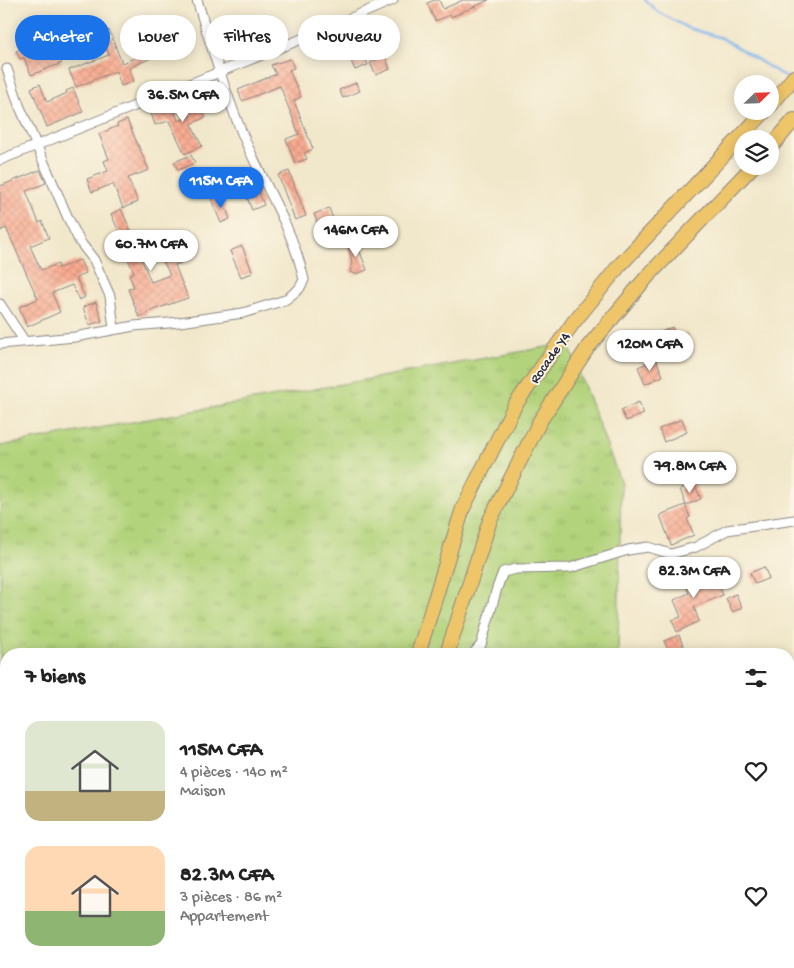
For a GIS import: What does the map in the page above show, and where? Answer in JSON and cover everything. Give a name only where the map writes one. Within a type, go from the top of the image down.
[{"type":"highway","points":[[779,95],[794,77]]},
{"type":"highway","name":"Rocade Y4","points":[[420,648],[463,508],[515,405],[573,323],[619,266],[758,120]]},
{"type":"highway","points":[[779,138],[794,120]]},
{"type":"highway","name":"Rocade Y4","points":[[449,648],[490,520],[540,421],[588,348],[647,277],[744,175]]},
{"type":"street","points":[[0,344],[74,337],[114,329],[243,313],[285,300],[299,289],[304,280],[297,254],[272,194],[242,135],[219,72],[197,0]]},
{"type":"street","points":[[0,160],[394,0]]},
{"type":"street","points":[[7,70],[19,105],[38,145],[68,218],[80,242],[94,260],[110,296],[114,329]]},
{"type":"street","points":[[0,304],[25,342]]},
{"type":"street","points":[[478,648],[481,645],[496,588],[503,572],[516,569],[570,568],[628,550],[648,547],[671,554],[696,547],[727,530],[794,520]]},
{"type":"green space","points":[[568,343],[621,483],[618,648],[0,648],[0,446]]},
{"type":"building","points":[[439,0],[443,9],[463,0],[489,0],[451,17],[450,15],[435,21],[427,3]]},
{"type":"building","points":[[110,33],[122,63],[130,60],[146,60],[129,68],[134,81],[121,86],[116,71],[76,87],[69,70],[96,60],[110,60]]},
{"type":"building","points":[[290,59],[294,68],[289,70],[301,97],[294,101],[313,149],[304,153],[307,159],[295,163],[286,139],[299,134],[280,86],[242,101],[238,90],[276,74],[271,65]]},
{"type":"building","points":[[25,60],[61,60],[62,63],[31,75]]},
{"type":"building","points":[[351,60],[366,60],[368,65],[355,70]]},
{"type":"building","points":[[376,60],[387,60],[390,69],[376,75],[370,63]]},
{"type":"building","points":[[356,83],[360,91],[343,98],[339,90]]},
{"type":"building","points":[[40,84],[47,102],[67,93],[66,91],[73,88],[83,112],[47,127],[31,88]]},
{"type":"building","points":[[196,95],[206,117],[191,124],[202,146],[185,154],[169,121],[155,125],[151,113],[173,106],[178,121],[191,116],[184,100]]},
{"type":"building","points":[[127,120],[149,170],[128,178],[138,202],[123,208],[113,184],[92,192],[87,179],[108,171],[104,161],[109,159],[99,134]]},
{"type":"building","points":[[191,155],[195,163],[178,170],[174,162]]},
{"type":"building","points":[[40,170],[46,183],[26,191],[39,223],[42,221],[49,238],[30,246],[41,270],[58,264],[59,268],[80,260],[86,273],[76,278],[85,297],[79,300],[72,285],[52,293],[60,312],[27,327],[19,307],[38,299],[6,228],[0,231],[0,186]]},
{"type":"building","points":[[289,171],[306,216],[295,220],[278,175]]},
{"type":"building","points":[[256,185],[264,205],[252,210],[244,190]]},
{"type":"building","points":[[221,195],[230,219],[221,223],[211,199]]},
{"type":"building","points":[[329,208],[338,233],[323,238],[314,214]]},
{"type":"building","points":[[121,209],[142,255],[140,256],[151,282],[170,275],[159,253],[161,242],[176,236],[180,248],[177,251],[181,263],[175,265],[188,298],[147,312],[147,314],[139,317],[128,289],[134,287],[129,275],[134,272],[118,238],[121,236],[111,214]]},
{"type":"building","points":[[355,239],[367,270],[356,274],[350,272],[352,265],[347,243]]},
{"type":"building","points":[[242,246],[253,273],[241,277],[230,251]]},
{"type":"building","points":[[96,302],[102,321],[89,325],[83,307]]},
{"type":"building","points":[[672,327],[677,337],[686,333],[692,345],[664,357],[656,334]]},
{"type":"building","points":[[656,359],[663,376],[645,384],[638,367]]},
{"type":"building","points":[[639,402],[644,414],[626,421],[621,410]]},
{"type":"building","points":[[682,419],[687,432],[664,442],[659,429]]},
{"type":"building","points":[[694,483],[701,499],[686,505],[680,489]]},
{"type":"building","points":[[685,505],[690,517],[687,519],[694,535],[671,545],[660,515]]},
{"type":"building","points":[[764,567],[769,578],[755,584],[750,573]]},
{"type":"building","points":[[700,568],[709,587],[718,583],[723,595],[694,607],[699,621],[677,632],[672,620],[681,617],[674,600],[689,593],[682,576]]},
{"type":"building","points":[[736,594],[742,608],[732,612],[726,598]]},
{"type":"building","points":[[679,635],[684,648],[667,648],[664,641]]},
{"type":"waterway","points":[[645,0],[658,12],[688,28],[722,38],[787,78]]}]
